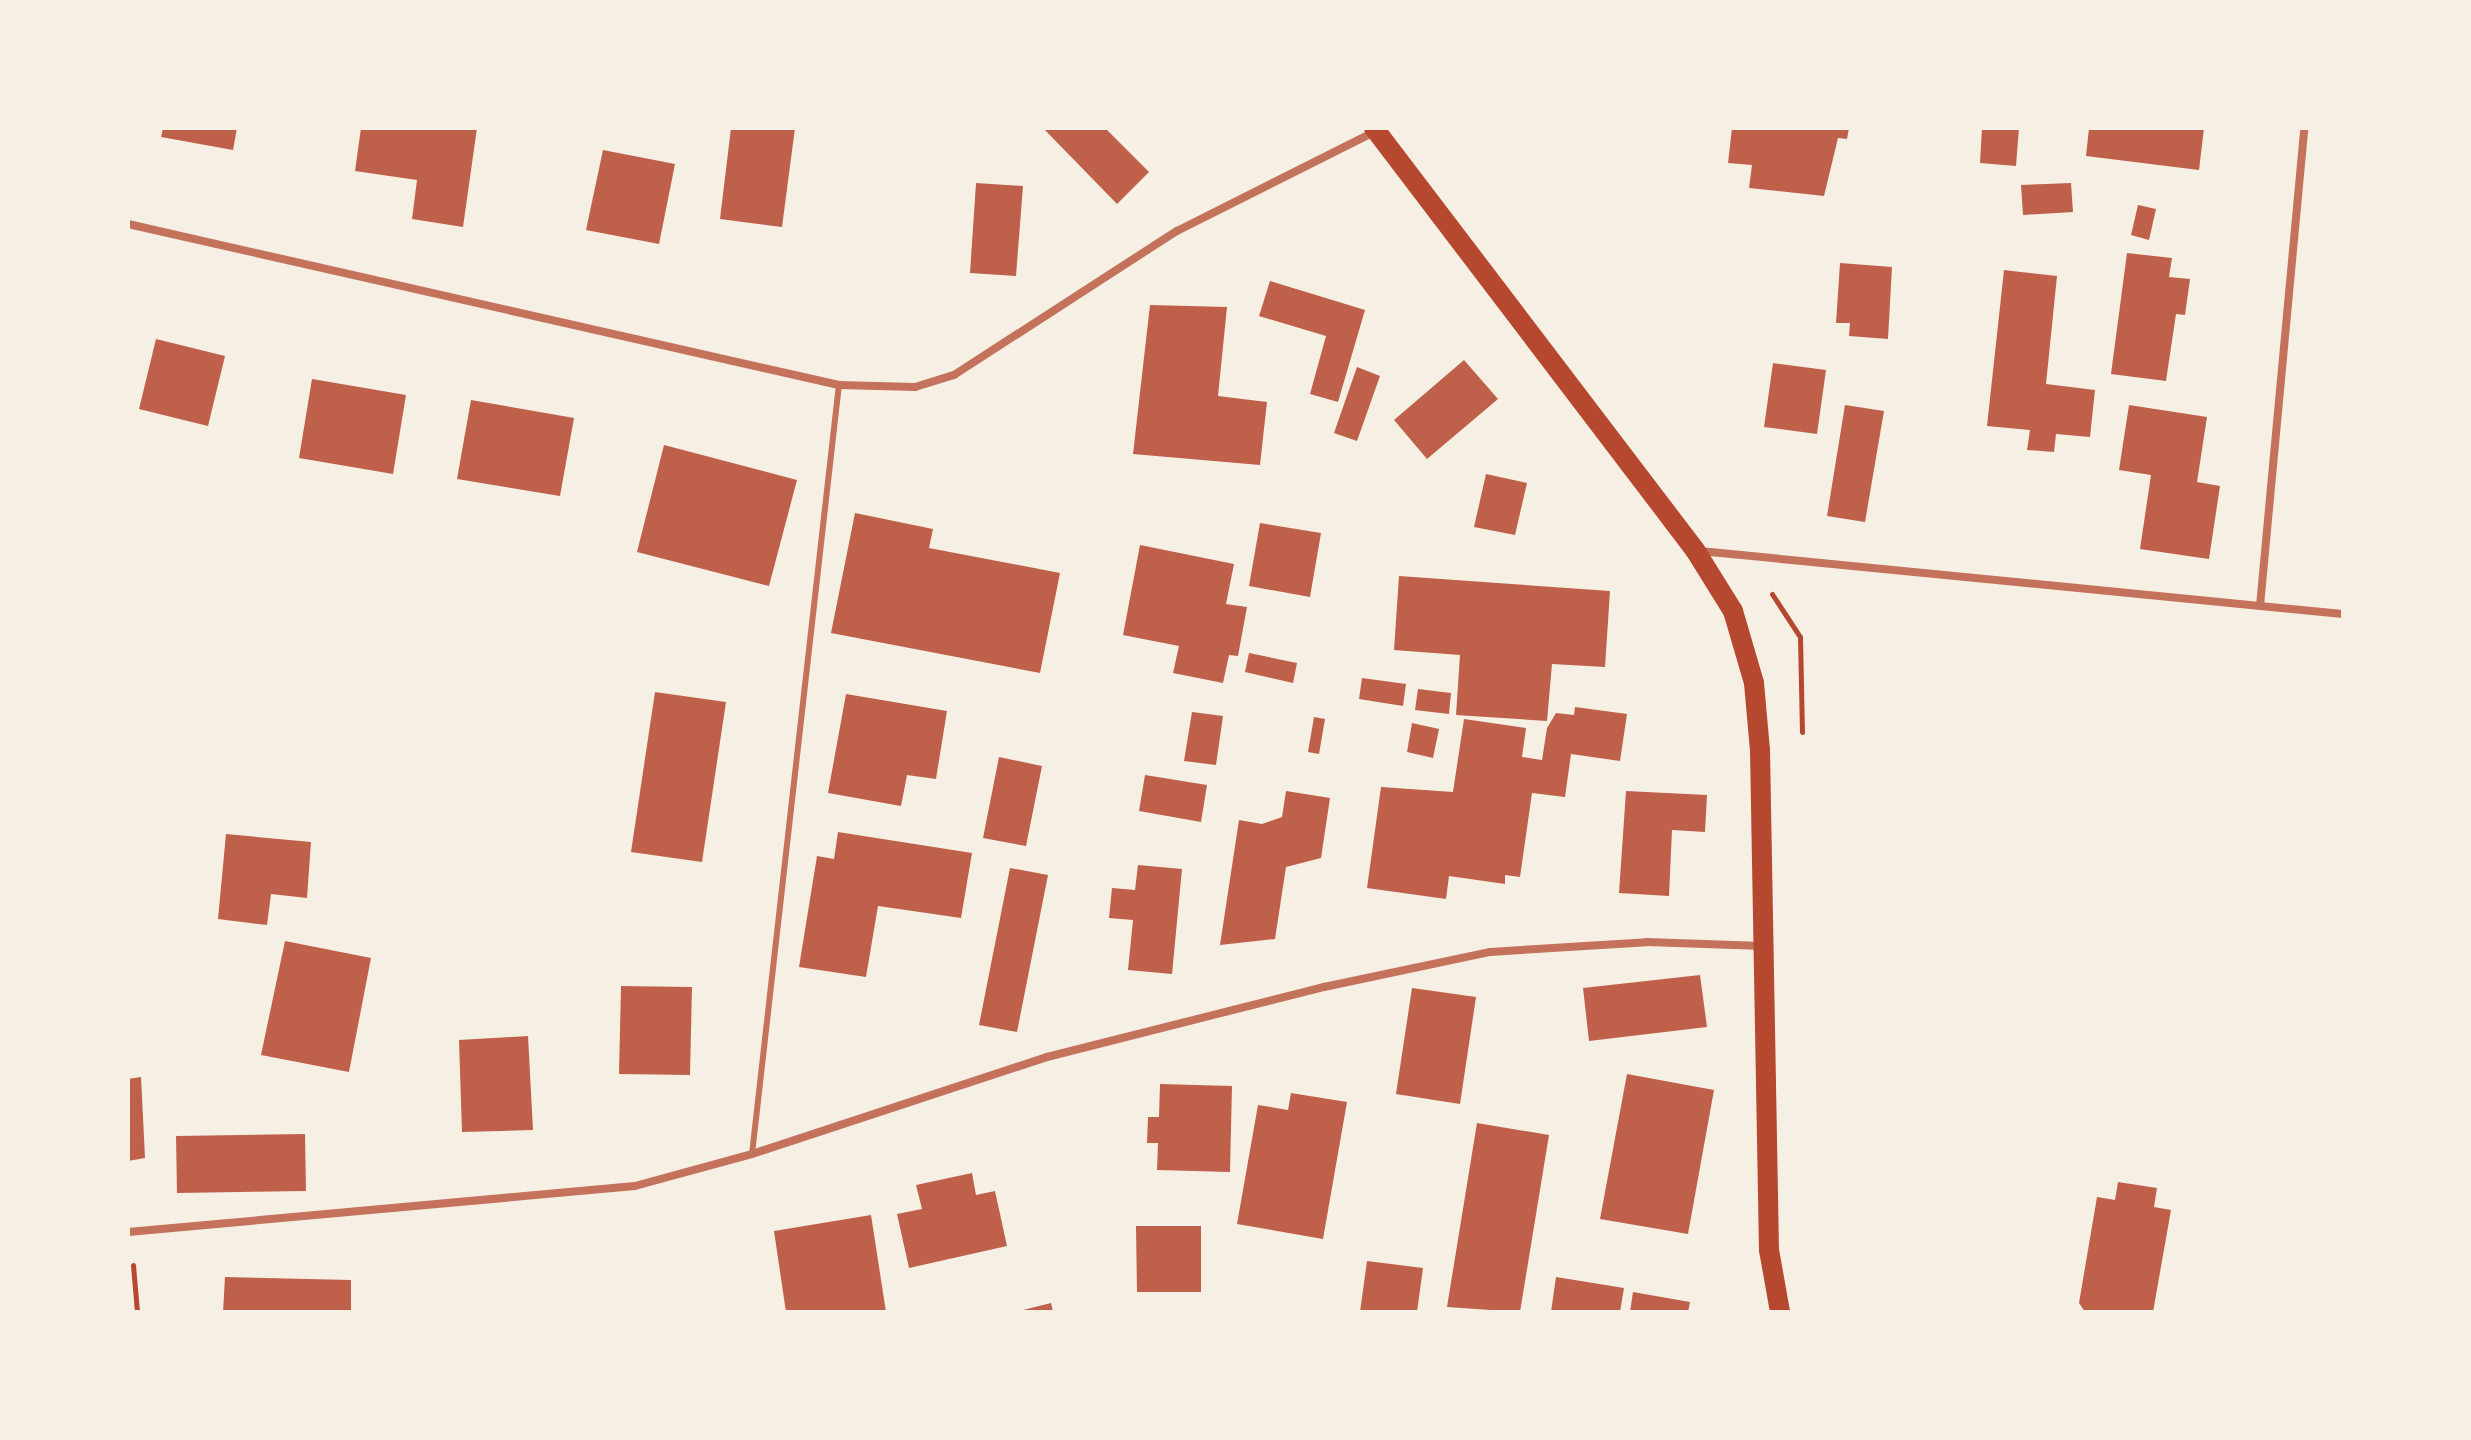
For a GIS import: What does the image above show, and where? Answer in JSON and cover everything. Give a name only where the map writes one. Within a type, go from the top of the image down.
[{"type":"main road","points":[[1375,130],[1695,550],[1733,611],[1754,683],[1764,946],[1769,1250],[1780,1312]]},
{"type":"street","points":[[2260,606],[2304,128]]},
{"type":"street","points":[[128,224],[839,385],[915,387],[954,375],[1177,231],[1375,130]]},
{"type":"street","points":[[1695,550],[2343,614]]},
{"type":"street","points":[[129,1232],[635,1186],[752,1154],[1047,1057],[1490,952],[1647,942],[1764,946]]},
{"type":"lane","points":[[752,1154],[839,385]]},
{"type":"path","points":[[129,1232],[137,1312]]},
{"type":"building","points":[[163,128],[237,128],[233,150],[161,137]]},
{"type":"building","points":[[361,128],[477,128],[463,227],[412,219],[417,180],[355,171]]},
{"type":"building","points":[[731,128],[795,128],[782,227],[720,219]]},
{"type":"building","points":[[1043,128],[1105,128],[1149,172],[1117,204]]},
{"type":"building","points":[[1732,128],[1849,128],[1847,139],[1838,138],[1824,196],[1749,188],[1752,165],[1728,163]]},
{"type":"building","points":[[1982,128],[2019,128],[2016,166],[1980,163]]},
{"type":"building","points":[[2089,128],[2204,128],[2199,170],[2086,156]]},
{"type":"building","points":[[603,150],[675,164],[659,244],[586,230]]},
{"type":"building","points":[[976,183],[1023,186],[1016,276],[970,273]]},
{"type":"building","points":[[2071,183],[2073,212],[2023,215],[2021,185]]},
{"type":"building","points":[[2138,205],[2156,209],[2149,240],[2131,235]]},
{"type":"building","points":[[2127,253],[2172,258],[2169,277],[2190,279],[2185,315],[2176,314],[2166,381],[2111,374]]},
{"type":"building","points":[[1840,263],[1892,267],[1888,339],[1849,336],[1850,323],[1836,323]]},
{"type":"building","points":[[2004,270],[2057,276],[2046,384],[2095,390],[2090,437],[2056,434],[2054,452],[2027,450],[2030,430],[1987,426]]},
{"type":"building","points":[[1270,281],[1365,310],[1338,402],[1310,394],[1326,336],[1259,316]]},
{"type":"building","points":[[1150,305],[1227,307],[1218,396],[1267,402],[1260,465],[1133,454]]},
{"type":"building","points":[[156,339],[225,356],[208,426],[139,409]]},
{"type":"building","points":[[1464,360],[1498,399],[1427,459],[1394,420]]},
{"type":"building","points":[[1773,363],[1826,370],[1817,434],[1764,427]]},
{"type":"building","points":[[1357,367],[1380,376],[1357,441],[1334,433]]},
{"type":"building","points":[[312,379],[406,395],[393,474],[299,458]]},
{"type":"building","points":[[471,400],[574,418],[560,496],[457,479]]},
{"type":"building","points":[[1845,405],[1884,411],[1865,522],[1827,516]]},
{"type":"building","points":[[2129,405],[2207,417],[2197,482],[2220,486],[2209,559],[2140,549],[2151,475],[2119,470]]},
{"type":"building","points":[[664,445],[797,480],[769,586],[637,552]]},
{"type":"building","points":[[1486,474],[1527,483],[1515,535],[1474,527]]},
{"type":"building","points":[[855,513],[933,529],[929,548],[1060,573],[1040,673],[831,633]]},
{"type":"building","points":[[1260,523],[1321,533],[1310,597],[1249,586]]},
{"type":"building","points":[[1140,545],[1234,564],[1226,604],[1247,607],[1238,656],[1229,655],[1223,683],[1173,673],[1179,646],[1123,635]]},
{"type":"building","points":[[1399,576],[1610,591],[1605,667],[1552,664],[1547,721],[1456,715],[1460,655],[1394,650]]},
{"type":"building","points":[[1249,653],[1297,663],[1293,683],[1245,672]]},
{"type":"building","points":[[1362,678],[1406,684],[1403,706],[1359,699]]},
{"type":"building","points":[[1418,689],[1451,693],[1449,714],[1415,710]]},
{"type":"building","points":[[655,692],[726,702],[702,862],[631,852]]},
{"type":"building","points":[[846,694],[947,711],[936,779],[907,775],[901,806],[828,793]]},
{"type":"building","points":[[1575,707],[1627,714],[1620,761],[1571,754],[1565,797],[1532,793],[1520,877],[1505,875],[1505,884],[1449,876],[1446,899],[1367,888],[1381,787],[1453,792],[1464,719],[1526,728],[1522,757],[1542,760],[1547,728],[1556,713],[1574,715]]},
{"type":"building","points":[[1192,712],[1223,716],[1216,765],[1184,761]]},
{"type":"building","points":[[1314,717],[1325,719],[1319,754],[1308,752]]},
{"type":"building","points":[[1412,723],[1439,729],[1433,758],[1407,752]]},
{"type":"building","points":[[999,757],[1042,766],[1026,846],[983,838]]},
{"type":"building","points":[[1145,775],[1207,785],[1201,822],[1139,811]]},
{"type":"building","points":[[1286,791],[1330,798],[1321,858],[1286,867],[1275,939],[1220,945],[1239,820],[1262,824],[1282,817]]},
{"type":"building","points":[[1626,791],[1707,795],[1705,832],[1672,830],[1669,896],[1619,893]]},
{"type":"building","points":[[838,832],[972,853],[961,918],[878,906],[866,977],[799,967],[817,856],[834,859]]},
{"type":"building","points":[[226,834],[311,842],[307,898],[271,894],[267,925],[218,919]]},
{"type":"building","points":[[1138,865],[1182,869],[1172,974],[1128,970],[1133,920],[1109,918],[1112,888],[1135,890]]},
{"type":"building","points":[[1010,868],[1048,875],[1017,1032],[979,1025]]},
{"type":"building","points":[[285,941],[371,958],[349,1072],[261,1055]]},
{"type":"building","points":[[1700,975],[1707,1027],[1589,1041],[1583,988]]},
{"type":"building","points":[[621,986],[692,987],[690,1075],[619,1074]]},
{"type":"building","points":[[1412,988],[1476,997],[1460,1104],[1396,1094]]},
{"type":"building","points":[[528,1036],[533,1130],[462,1132],[459,1040]]},
{"type":"building","points":[[1627,1074],[1714,1090],[1688,1234],[1600,1219]]},
{"type":"building","points":[[141,1077],[145,1158],[128,1161],[128,1079]]},
{"type":"building","points":[[1160,1084],[1232,1086],[1230,1172],[1157,1170],[1158,1143],[1147,1143],[1148,1117],[1159,1117]]},
{"type":"building","points":[[1291,1093],[1347,1102],[1323,1239],[1237,1224],[1258,1105],[1288,1110]]},
{"type":"building","points":[[1477,1123],[1549,1135],[1520,1312],[1447,1307]]},
{"type":"building","points":[[305,1134],[306,1191],[177,1193],[176,1136]]},
{"type":"building","points":[[972,1173],[976,1195],[995,1191],[1007,1246],[909,1268],[897,1214],[922,1209],[916,1185]]},
{"type":"building","points":[[2118,1182],[2157,1188],[2154,1207],[2171,1210],[2153,1312],[2085,1312],[2079,1303],[2097,1197],[2115,1200]]},
{"type":"building","points":[[871,1215],[886,1312],[786,1312],[774,1231]]},
{"type":"building","points":[[1136,1226],[1201,1226],[1201,1292],[1137,1292]]},
{"type":"building","points":[[1367,1261],[1423,1268],[1417,1312],[1360,1312]]},
{"type":"building","points":[[225,1277],[351,1280],[351,1312],[223,1312]]},
{"type":"building","points":[[1556,1277],[1624,1288],[1620,1312],[1551,1312]]},
{"type":"building","points":[[1633,1292],[1690,1302],[1688,1312],[1630,1312]]},
{"type":"building","points":[[1051,1303],[1053,1312],[1019,1312],[1019,1311]]}]
